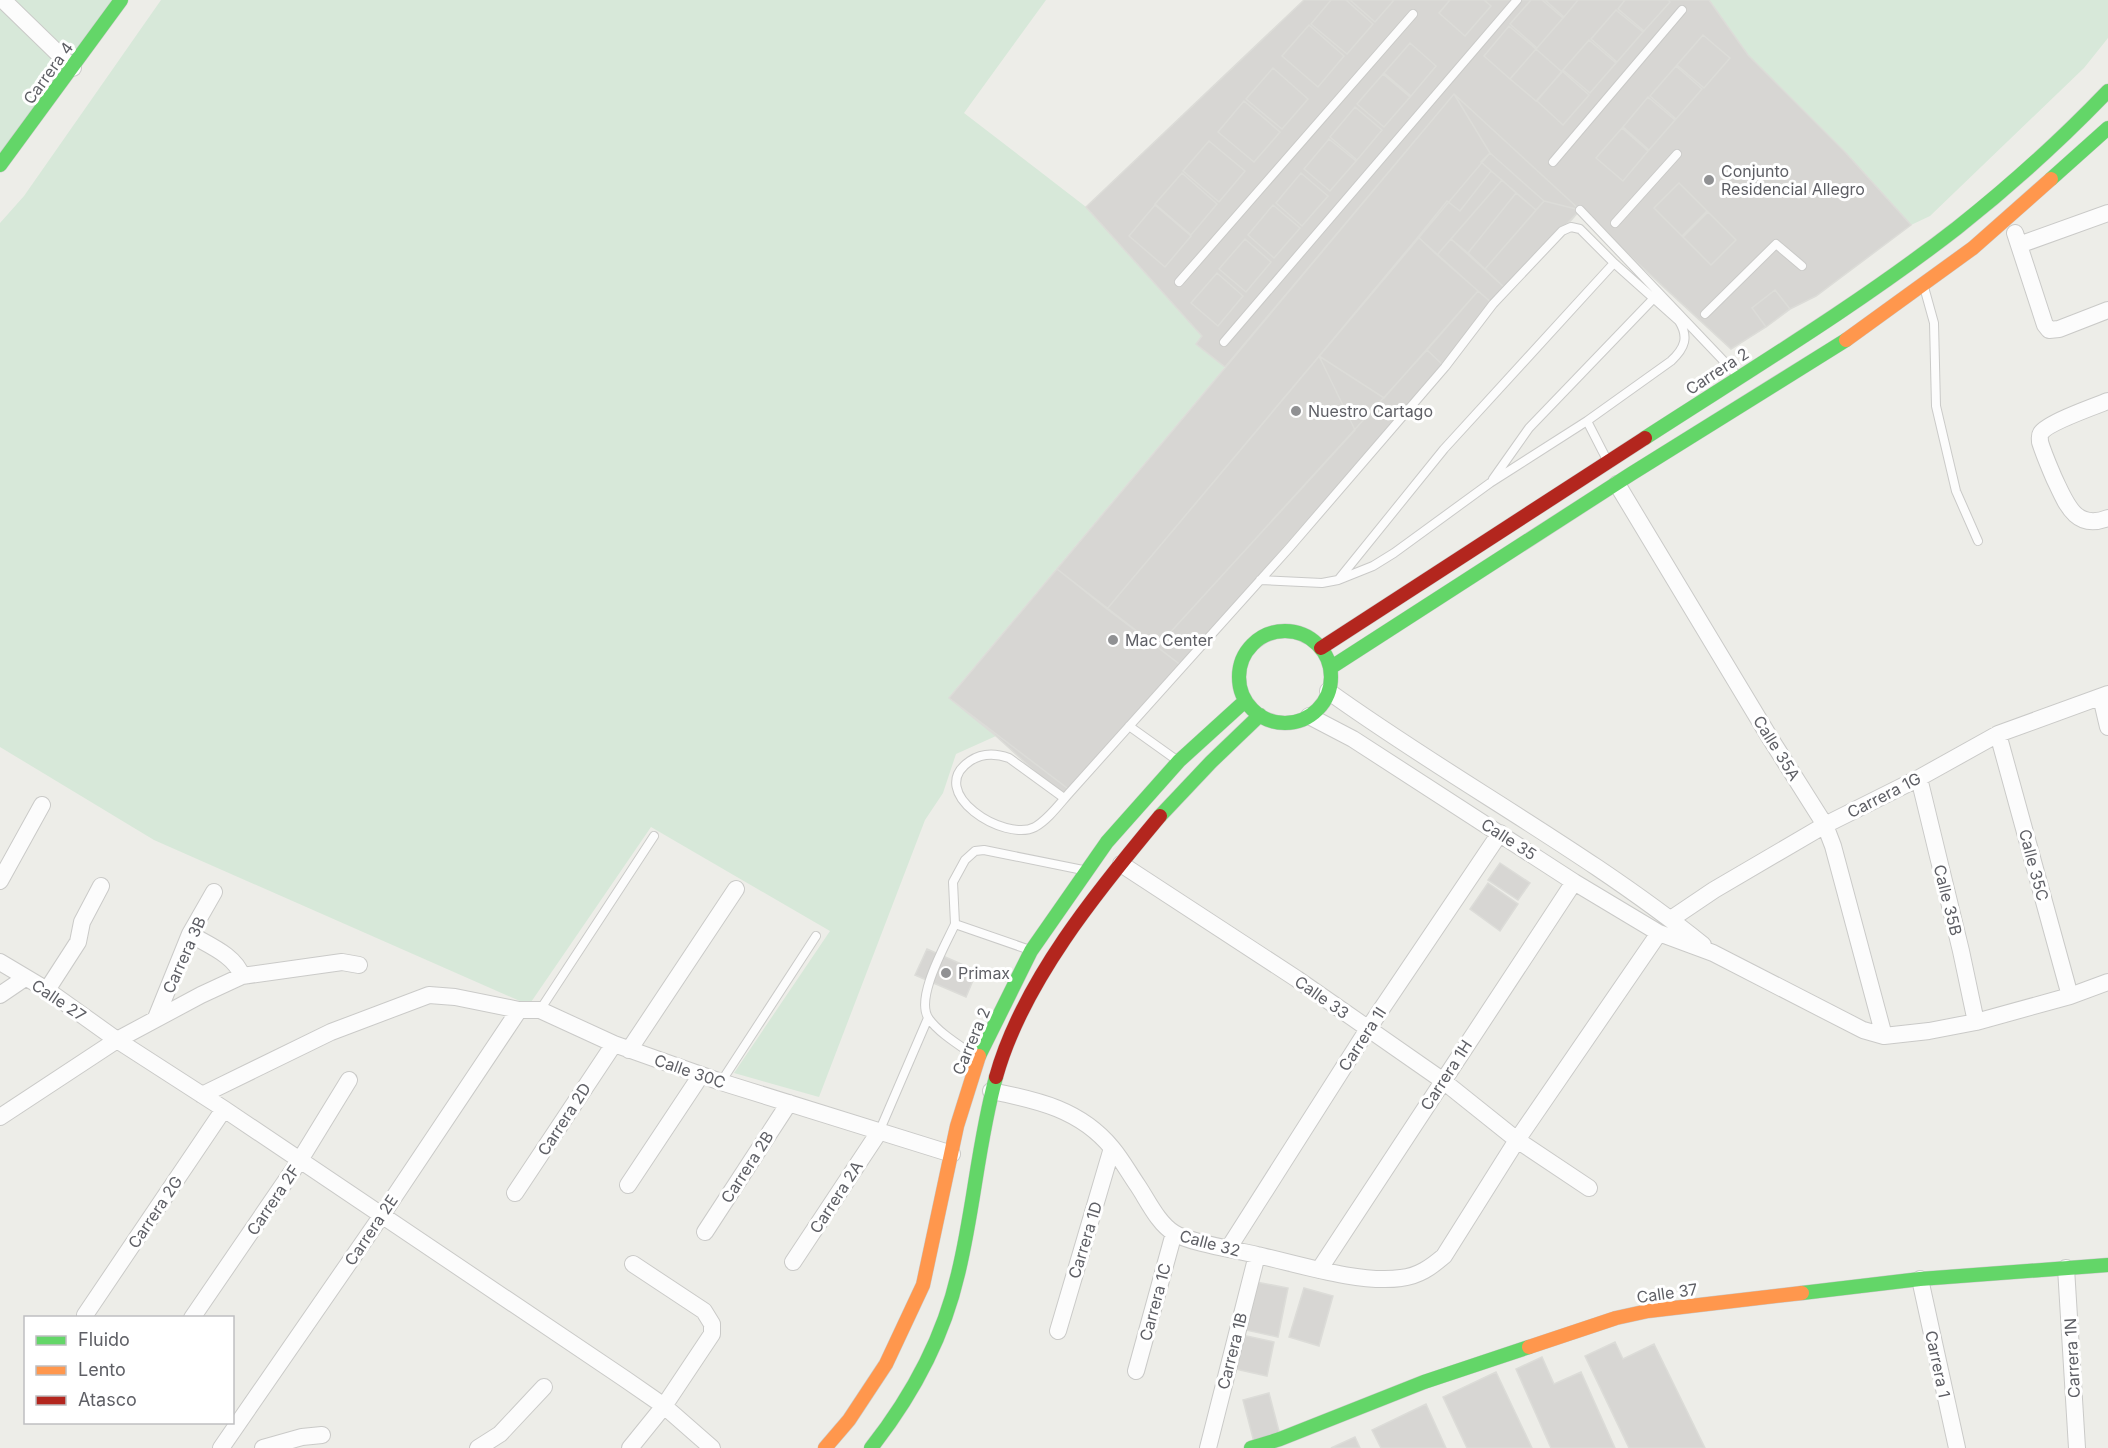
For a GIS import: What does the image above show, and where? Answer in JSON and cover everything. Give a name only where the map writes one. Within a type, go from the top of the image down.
[{"type":"main road","name":"Carrera 4","points":[[0,165],[121,0]]},
{"type":"main road","name":"Carrera 2","points":[[1321,648],[1845,309],[1957,228],[2067,134],[2108,91]]},
{"type":"main road","points":[[1330,668],[1854,335],[1973,248],[2108,128]]},
{"type":"main road","points":[[1289,630],[1303,634],[1316,642],[1325,653],[1330,668],[1330,684],[1321,705],[1310,716],[1285,723],[1272,722],[1255,713],[1245,701],[1239,687],[1240,665],[1250,646],[1261,637],[1275,631],[1289,630]]},
{"type":"main road","name":"Carrera 2","points":[[825,1448],[849,1420],[886,1364],[923,1285],[957,1126],[978,1059],[1031,951],[1107,842],[1179,761],[1245,701]]},
{"type":"main road","points":[[872,1448],[912,1392],[945,1322],[964,1248],[991,1091],[1012,1032],[1033,992],[1059,949],[1121,864],[1169,805],[1260,716]]},
{"type":"main road","name":"Calle 37","points":[[1251,1448],[1280,1439],[1425,1382],[1616,1318],[1648,1311],[1920,1279],[2108,1265]]},
{"type":"street","points":[[3,0],[73,68]]},
{"type":"street","points":[[2108,213],[2017,239],[2045,325],[2051,331],[2108,310]]},
{"type":"street","points":[[2108,401],[2052,424],[2043,430],[2040,442],[2065,502],[2074,514],[2083,520],[2092,522],[2108,518]]},
{"type":"street","name":"Calle 35A","points":[[1617,484],[1824,825],[1833,846],[1884,1036]]},
{"type":"street","name":"Calle 35","points":[[1328,690],[1434,763],[1578,854],[1671,919],[1713,953]]},
{"type":"street","points":[[2104,696],[2108,727]]},
{"type":"street","name":"Carrera 1G","points":[[1671,919],[1714,890],[1824,825],[1919,778],[1998,734],[2104,696]]},
{"type":"street","name":"Calle 35","points":[[1310,716],[1353,740],[1574,882],[1659,933],[1713,953],[1840,1020],[1884,1036]]},
{"type":"street","name":"Calle 35C","points":[[1998,734],[2070,996]]},
{"type":"street","name":"Calle 35B","points":[[1919,778],[1976,1022]]},
{"type":"street","points":[[0,881],[42,805]]},
{"type":"street","name":"Carrera 1I","points":[[1228,1249],[1368,1029],[1500,833]]},
{"type":"street","name":"Calle 33","points":[[1121,864],[1297,979],[1442,1080],[1517,1140],[1588,1188]]},
{"type":"street","name":"Carrera 1H","points":[[1318,1270],[1574,882]]},
{"type":"street","points":[[47,990],[78,942],[82,921],[101,886]]},
{"type":"street","name":"Carrera 2D","points":[[515,1193],[736,889]]},
{"type":"street","name":"Carrera 3B","points":[[156,1018],[190,934],[214,892]]},
{"type":"street","points":[[1517,1140],[1659,933]]},
{"type":"street","points":[[190,934],[231,960],[239,967],[242,976]]},
{"type":"street","name":"Calle 27","points":[[0,962],[47,990],[117,1040],[224,1109],[664,1406],[712,1448]]},
{"type":"street","points":[[0,1117],[117,1040],[156,1018],[242,976],[342,962],[359,965]]},
{"type":"street","points":[[0,995],[25,978]]},
{"type":"street","points":[[1884,1036],[1929,1031],[1976,1022],[2070,996],[2108,982]]},
{"type":"street","name":"Calle 30C","points":[[202,1095],[331,1032],[429,995],[455,997],[519,1010],[540,1010],[621,1047],[721,1082],[952,1154]]},
{"type":"street","name":"Carrera 2E","points":[[221,1448],[382,1215],[519,1010]]},
{"type":"street","points":[[628,1185],[701,1075]]},
{"type":"street","name":"Carrera 2F","points":[[193,1316],[300,1160],[349,1080]]},
{"type":"street","name":"Calle 32","points":[[991,1091],[1038,1100],[1069,1113],[1093,1128],[1112,1148],[1162,1221],[1174,1233],[1228,1249],[1318,1270],[1377,1279],[1414,1276],[1429,1269],[1444,1256],[1517,1140]]},
{"type":"street","name":"Carrera 2B","points":[[705,1232],[789,1103]]},
{"type":"street","name":"Carrera 2G","points":[[85,1316],[224,1109]]},
{"type":"street","name":"Carrera 2A","points":[[793,1262],[879,1132]]},
{"type":"street","name":"Carrera 1D","points":[[1058,1331],[1112,1148]]},
{"type":"street","name":"Carrera 1C","points":[[1136,1371],[1174,1233]]},
{"type":"street","name":"Carrera 1B","points":[[1208,1448],[1257,1255]]},
{"type":"street","points":[[630,1448],[664,1406],[712,1334],[712,1324],[704,1311],[633,1264]]},
{"type":"street","name":"Carrera 1N","points":[[2066,1268],[2077,1448]]},
{"type":"street","name":"Carrera 1","points":[[1920,1279],[1957,1448]]},
{"type":"street","points":[[478,1448],[500,1434],[544,1387]]},
{"type":"street","points":[[264,1448],[302,1437],[322,1435]]},
{"type":"lane","points":[[1224,342],[1517,0]]},
{"type":"lane","points":[[1553,162],[1682,10]]},
{"type":"lane","points":[[1179,282],[1413,14]]},
{"type":"lane","points":[[1615,223],[1677,154]]},
{"type":"lane","points":[[1581,210],[1739,376]]},
{"type":"lane","points":[[1064,798],[1009,758],[1001,755],[990,754],[976,758],[959,771],[955,781],[961,799],[967,807],[987,819],[1015,831],[1034,827],[1043,821],[1064,798],[1129,726],[1260,580],[1445,367],[1492,304],[1562,231],[1571,227],[1580,229],[1679,321],[1685,331],[1686,340],[1671,361],[1587,421],[1490,483],[1373,566],[1338,580],[1322,583],[1260,580]]},
{"type":"lane","points":[[1705,314],[1776,244],[1802,266]]},
{"type":"lane","points":[[1338,580],[1444,449],[1614,263]]},
{"type":"lane","points":[[1923,284],[1934,323],[1936,406],[1956,491],[1977,541]]},
{"type":"lane","points":[[1490,483],[1529,428],[1654,298]]},
{"type":"lane","points":[[1587,421],[1608,461]]},
{"type":"lane","points":[[1129,726],[1179,761]]},
{"type":"lane","points":[[540,1010],[654,836]]},
{"type":"lane","points":[[978,1059],[928,1018],[924,1005],[926,990],[955,924],[953,882],[965,860],[975,851],[984,850],[1086,871]]},
{"type":"lane","points":[[955,924],[1031,951]]},
{"type":"lane","points":[[721,1082],[816,936]]},
{"type":"lane","points":[[879,1132],[928,1018]]},
{"type":"green space","points":[[0,0],[121,0],[0,165]]},
{"type":"green space","points":[[161,0],[1046,0],[964,113],[1086,207],[1202,336],[1196,344],[1225,367],[949,697],[996,736],[956,754],[943,793],[925,820],[819,1097],[734,1073],[830,931],[651,827],[529,1005],[154,840],[0,747],[0,223],[24,196]]},
{"type":"green space","points":[[1709,0],[2108,0],[2108,38],[2084,68],[1930,216],[1911,225],[1845,152],[1748,55]]},
{"type":"building","name":"Conjunto Residencial Allegro","points":[[1304,0],[1709,0],[1748,55],[1845,152],[1911,225],[1816,296],[1790,309],[1731,349],[1454,94],[1225,367],[1196,344],[1202,336],[1086,207]]},
{"type":"building","points":[[1331,0],[1346,0],[1373,24],[1347,54],[1311,24]]},
{"type":"building","points":[[1350,0],[1394,0],[1375,22]]},
{"type":"building","points":[[1450,0],[1484,0],[1491,6],[1465,36],[1439,13]]},
{"type":"building","points":[[1531,0],[1542,0],[1563,18],[1537,48],[1510,24]]},
{"type":"building","points":[[1545,0],[1578,0],[1564,17]]},
{"type":"building","points":[[1625,0],[1668,0],[1670,2],[1644,31],[1618,9]]},
{"type":"building","points":[[1616,10],[1643,32],[1617,62],[1591,39]]},
{"type":"building","points":[[1309,25],[1344,56],[1318,87],[1282,56]]},
{"type":"building","points":[[1509,26],[1536,49],[1510,79],[1484,56]]},
{"type":"building","points":[[1703,35],[1730,58],[1704,88],[1677,65]]},
{"type":"building","points":[[1589,40],[1616,63],[1590,93],[1563,70]]},
{"type":"building","points":[[1410,43],[1436,66],[1411,96],[1384,73]]},
{"type":"building","points":[[1536,49],[1562,72],[1536,101],[1510,79]]},
{"type":"building","points":[[1676,66],[1702,89],[1676,119],[1650,96]]},
{"type":"building","points":[[1273,68],[1308,99],[1282,129],[1246,99]]},
{"type":"building","points":[[1562,71],[1589,95],[1563,125],[1537,101]]},
{"type":"building","points":[[1383,74],[1410,97],[1384,127],[1357,104]]},
{"type":"building","name":"Nuestro Cartago","points":[[1454,94],[1580,210],[1064,798],[996,736],[949,698]]},
{"type":"building","points":[[1454,94],[1490,153],[1107,609],[1057,569]]},
{"type":"building","points":[[1648,97],[1675,120],[1649,150],[1623,127]]},
{"type":"building","points":[[1244,101],[1280,132],[1254,162],[1218,132]]},
{"type":"building","points":[[1355,107],[1382,130],[1357,160],[1330,137]]},
{"type":"building","points":[[1622,128],[1648,151],[1623,181],[1596,158]]},
{"type":"building","points":[[1329,139],[1356,161],[1330,191],[1304,169]]},
{"type":"building","points":[[1209,141],[1245,171],[1219,202],[1183,171]]},
{"type":"building","points":[[1490,153],[1544,201],[1536,210],[1481,162]]},
{"type":"building","points":[[1491,171],[1502,180],[1437,255],[1418,237],[1447,201],[1460,211]]},
{"type":"building","points":[[1182,173],[1217,204],[1191,235],[1155,204]]},
{"type":"building","points":[[1301,173],[1328,196],[1302,226],[1276,203]]},
{"type":"building","points":[[1502,180],[1516,193],[1468,253],[1451,239]]},
{"type":"building","points":[[1679,183],[1707,211],[1682,236],[1654,208]]},
{"type":"building","points":[[1516,193],[1536,210],[1485,269],[1468,253]]},
{"type":"building","points":[[1544,201],[1580,210],[1506,289],[1485,269]]},
{"type":"building","points":[[1155,205],[1191,236],[1165,267],[1129,236]]},
{"type":"building","points":[[1273,205],[1300,228],[1274,258],[1248,235]]},
{"type":"building","points":[[1708,212],[1736,240],[1711,265],[1683,237]]},
{"type":"building","points":[[1418,237],[1478,291],[1384,398],[1319,356]]},
{"type":"building","points":[[1245,239],[1271,262],[1246,292],[1219,269]]},
{"type":"building","points":[[1451,239],[1506,289],[1493,304],[1437,255]]},
{"type":"building","points":[[1217,273],[1243,296],[1218,326],[1191,303]]},
{"type":"building","points":[[1775,290],[1790,309],[1766,327],[1752,308]]},
{"type":"building","points":[[1478,291],[1493,304],[1445,367],[1427,350]]},
{"type":"building","points":[[1427,350],[1445,367],[1182,666],[1157,647]]},
{"type":"building","points":[[1319,356],[1355,430],[1157,647],[1107,609]]},
{"type":"building","points":[[1057,569],[1182,666],[1071,791],[949,698]]},
{"type":"building","points":[[1500,863],[1530,883],[1518,900],[1488,880]]},
{"type":"building","points":[[1488,883],[1518,904],[1500,931],[1470,909]]},
{"type":"building","name":"Primax","points":[[927,949],[977,971],[966,997],[915,975]]},
{"type":"building","points":[[1256,1282],[1288,1288],[1278,1337],[1246,1330]]},
{"type":"building","points":[[1304,1288],[1333,1296],[1319,1346],[1289,1337]]},
{"type":"building","points":[[1242,1335],[1274,1342],[1267,1376],[1235,1369]]},
{"type":"building","points":[[1615,1342],[1623,1359],[1654,1344],[1705,1448],[1629,1448],[1585,1356]]},
{"type":"building","points":[[1542,1357],[1554,1384],[1581,1372],[1615,1448],[1551,1448],[1516,1369]]},
{"type":"building","points":[[1496,1372],[1532,1448],[1467,1448],[1443,1397]]},
{"type":"building","points":[[1269,1393],[1280,1435],[1254,1442],[1243,1400]]},
{"type":"building","points":[[1426,1404],[1446,1448],[1381,1448],[1372,1430]]},
{"type":"building","points":[[1355,1437],[1360,1448],[1331,1448]]},
{"type":"traffic: fast","points":[[0,165],[121,0]]},
{"type":"traffic: fast","points":[[1645,438],[1881,284],[1957,228],[2016,179],[2108,91]]},
{"type":"traffic: fast","points":[[2051,179],[2108,128]]},
{"type":"traffic: fast","points":[[1330,668],[1631,474],[1846,340]]},
{"type":"traffic: fast","points":[[1285,631],[1303,634],[1318,644],[1328,659],[1331,677],[1328,695],[1318,710],[1303,720],[1285,723],[1267,720],[1252,710],[1242,695],[1239,677],[1242,659],[1252,644],[1267,634],[1285,631]]},
{"type":"traffic: fast","points":[[979,1056],[1031,951],[1107,842],[1179,761],[1245,701]]},
{"type":"traffic: fast","points":[[1160,816],[1260,715]]},
{"type":"traffic: fast","points":[[871,1448],[913,1387],[935,1344],[952,1298],[996,1077]]},
{"type":"traffic: fast","points":[[1802,1293],[1920,1279],[2108,1265]]},
{"type":"traffic: fast","points":[[1251,1448],[1280,1439],[1424,1382],[1529,1347]]},
{"type":"traffic: slow","points":[[1846,340],[1973,248],[2051,179]]},
{"type":"traffic: slow","points":[[825,1448],[849,1420],[886,1364],[923,1285],[957,1126],[979,1056]]},
{"type":"traffic: slow","points":[[1529,1347],[1616,1318],[1648,1311],[1802,1293]]},
{"type":"traffic: jam","points":[[1321,648],[1645,438]]},
{"type":"traffic: jam","points":[[996,1077],[1008,1042],[1024,1007],[1064,939],[1160,816]]},
{"type":"place","name":"Conjunto Residencial Allegro","points":[[1709,180]]},
{"type":"place","name":"Nuestro Cartago","points":[[1296,411]]},
{"type":"place","name":"Mac Center","points":[[1113,640]]},
{"type":"place","name":"Primax","points":[[946,973]]}]
